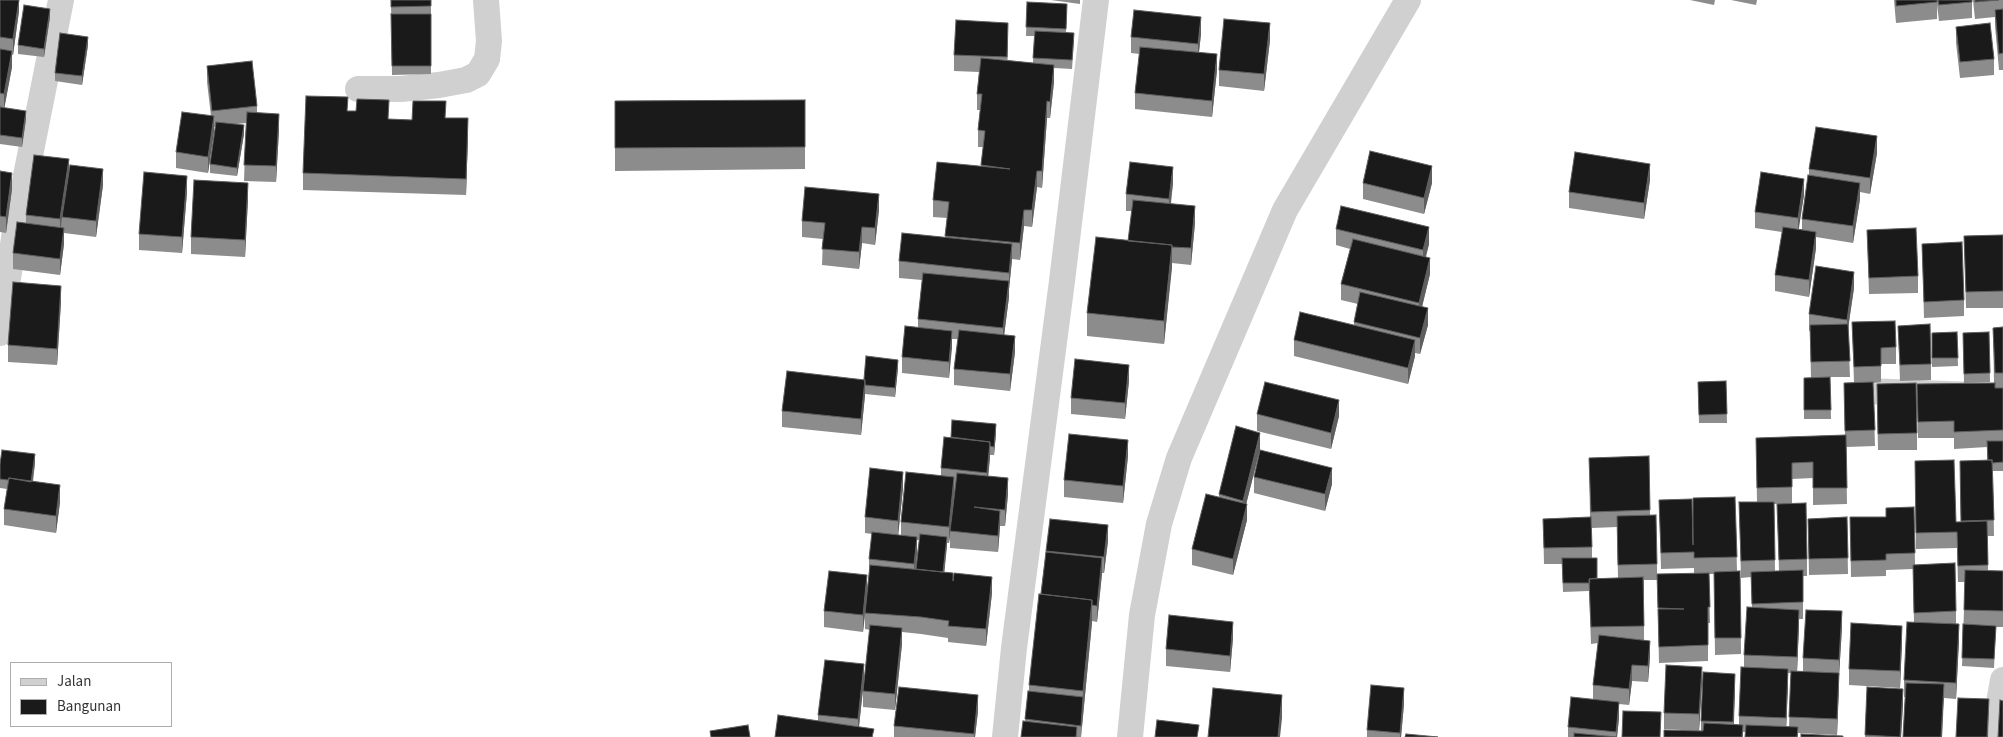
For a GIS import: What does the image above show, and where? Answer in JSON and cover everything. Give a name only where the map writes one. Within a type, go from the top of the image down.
[{"type":"street","points":[[0,333],[15,231],[61,0]]},
{"type":"street","points":[[358,89],[402,89],[439,85],[466,80],[478,74],[487,59],[489,41],[486,0]]},
{"type":"street","points":[[1005,737],[1014,648],[1062,281],[1096,0]]},
{"type":"street","points":[[1130,737],[1142,616],[1159,524],[1179,458],[1285,210],[1408,0]]},
{"type":"street","points":[[1865,391],[2003,396]]},
{"type":"street","points":[[1993,737],[2003,680]]},
{"type":"building","points":[[0,0],[19,0],[13,39],[0,37]]},
{"type":"building","points":[[391,0],[431,0],[431,6],[391,7]]},
{"type":"building","points":[[1896,0],[1937,0],[1937,2],[1896,6]]},
{"type":"building","points":[[1938,0],[1972,0],[1972,2],[1939,5]]},
{"type":"building","points":[[1975,0],[1999,0],[1975,2]]},
{"type":"building","points":[[1027,2],[1067,4],[1066,29],[1026,27]]},
{"type":"building","points":[[24,5],[50,9],[44,49],[18,45]]},
{"type":"building","points":[[2003,9],[2003,53],[1999,54],[1995,10]]},
{"type":"building","points":[[1134,10],[1201,17],[1198,44],[1131,37]]},
{"type":"building","points":[[391,14],[431,14],[431,66],[392,66]]},
{"type":"building","points":[[1224,19],[1270,23],[1264,74],[1219,70]]},
{"type":"building","points":[[956,20],[1008,23],[1007,57],[954,55]]},
{"type":"building","points":[[1990,23],[1994,59],[1960,62],[1956,27]]},
{"type":"building","points":[[1035,31],[1074,33],[1072,60],[1033,58]]},
{"type":"building","points":[[60,33],[88,37],[82,76],[55,73]]},
{"type":"building","points":[[1140,47],[1217,54],[1212,101],[1135,93]]},
{"type":"building","points":[[0,49],[12,51],[4,94],[0,93]]},
{"type":"building","points":[[981,58],[1054,65],[1050,102],[1047,101],[1042,171],[1037,171],[1032,210],[1024,210],[1020,243],[945,236],[949,202],[933,200],[937,162],[1010,169],[981,165],[985,131],[978,130],[982,94],[977,94]]},
{"type":"building","points":[[252,61],[257,106],[212,111],[207,66]]},
{"type":"building","points":[[306,96],[348,97],[347,111],[356,111],[357,99],[389,100],[388,119],[412,120],[413,101],[446,101],[445,118],[468,118],[466,179],[303,173]]},
{"type":"building","points":[[805,100],[805,147],[615,148],[615,101]]},
{"type":"building","points":[[0,107],[26,111],[22,138],[0,135]]},
{"type":"building","points":[[182,112],[214,116],[208,157],[176,152]]},
{"type":"building","points":[[247,112],[279,114],[276,166],[244,165]]},
{"type":"building","points":[[216,122],[244,125],[237,168],[210,164]]},
{"type":"building","points":[[1816,127],[1877,136],[1870,178],[1809,169]]},
{"type":"building","points":[[1370,151],[1432,166],[1424,198],[1363,183]]},
{"type":"building","points":[[1575,152],[1650,164],[1644,203],[1569,192]]},
{"type":"building","points":[[34,155],[69,159],[60,219],[26,215]]},
{"type":"building","points":[[1130,162],[1173,167],[1169,199],[1126,194]]},
{"type":"building","points":[[70,165],[103,169],[96,221],[62,217]]},
{"type":"building","points":[[0,171],[12,173],[6,217],[0,216]]},
{"type":"building","points":[[144,172],[187,176],[182,237],[139,234]]},
{"type":"building","points":[[1761,172],[1804,179],[1798,218],[1755,212]]},
{"type":"building","points":[[1808,175],[1860,183],[1853,226],[1802,219]]},
{"type":"building","points":[[194,180],[248,183],[245,240],[191,237]]},
{"type":"building","points":[[805,187],[879,194],[875,228],[862,227],[859,252],[822,249],[825,223],[802,221]]},
{"type":"building","points":[[1133,200],[1195,206],[1191,248],[1128,241]]},
{"type":"building","points":[[1341,206],[1429,227],[1423,250],[1336,229]]},
{"type":"building","points":[[17,222],[64,228],[60,259],[13,253]]},
{"type":"building","points":[[1783,227],[1816,232],[1809,280],[1775,275]]},
{"type":"building","points":[[1916,228],[1918,276],[1869,278],[1867,230]]},
{"type":"building","points":[[902,233],[1012,244],[1009,273],[899,261]]},
{"type":"building","points":[[2003,235],[2003,291],[1966,292],[1964,236]]},
{"type":"building","points":[[1096,237],[1172,245],[1164,321],[1087,313]]},
{"type":"building","points":[[1353,239],[1430,258],[1419,303],[1341,284]]},
{"type":"building","points":[[1962,242],[1964,300],[1924,302],[1922,244]]},
{"type":"building","points":[[1816,266],[1854,272],[1847,320],[1809,314]]},
{"type":"building","points":[[923,273],[1009,281],[1003,328],[918,319]]},
{"type":"building","points":[[13,282],[61,286],[57,349],[8,345]]},
{"type":"building","points":[[1360,292],[1428,308],[1420,338],[1354,322]]},
{"type":"building","points":[[1300,312],[1415,340],[1408,368],[1294,340]]},
{"type":"building","points":[[1895,321],[1896,347],[1881,348],[1881,366],[1854,367],[1852,322]]},
{"type":"building","points":[[1848,324],[1850,361],[1811,362],[1810,325]]},
{"type":"building","points":[[1930,324],[1931,364],[1900,365],[1898,326]]},
{"type":"building","points":[[905,326],[952,331],[949,362],[902,357]]},
{"type":"building","points":[[2003,327],[2003,373],[1995,373],[1993,328]]},
{"type":"building","points":[[959,330],[1015,336],[1010,374],[954,369]]},
{"type":"building","points":[[1957,332],[1958,358],[1932,358],[1932,333]]},
{"type":"building","points":[[1989,332],[1990,373],[1964,374],[1963,333]]},
{"type":"building","points":[[866,356],[898,360],[895,388],[865,385]]},
{"type":"building","points":[[1075,359],[1129,365],[1125,403],[1071,398]]},
{"type":"building","points":[[787,371],[865,380],[861,419],[782,411]]},
{"type":"building","points":[[1830,377],[1831,410],[1804,410],[1804,378]]},
{"type":"building","points":[[1726,381],[1727,414],[1699,415],[1698,382]]},
{"type":"building","points":[[1265,382],[1339,400],[1331,433],[1257,414]]},
{"type":"building","points":[[1873,382],[1875,430],[1845,431],[1844,383]]},
{"type":"building","points":[[1916,383],[1917,433],[1878,434],[1877,384]]},
{"type":"building","points":[[1995,383],[1995,388],[2003,388],[2003,430],[1954,432],[1954,421],[1918,422],[1917,384]]},
{"type":"building","points":[[952,420],[996,424],[994,447],[990,446],[990,442],[951,437]]},
{"type":"building","points":[[1236,426],[1260,433],[1243,501],[1219,494]]},
{"type":"building","points":[[1069,434],[1128,440],[1123,486],[1064,480]]},
{"type":"building","points":[[1846,435],[1847,488],[1813,488],[1813,462],[1792,463],[1792,487],[1757,488],[1756,438]]},
{"type":"building","points":[[944,437],[990,442],[987,473],[941,468]]},
{"type":"building","points":[[1987,441],[2003,441],[2003,462],[1992,463],[1992,460],[1988,460]]},
{"type":"building","points":[[2,450],[35,454],[31,482],[9,478],[8,480],[0,479]]},
{"type":"building","points":[[1260,450],[1332,468],[1325,494],[1254,477]]},
{"type":"building","points":[[1649,456],[1650,510],[1591,512],[1589,458]]},
{"type":"building","points":[[1954,460],[1956,522],[1987,521],[1988,565],[1958,566],[1957,532],[1916,533],[1915,461]]},
{"type":"building","points":[[1992,460],[1994,520],[1961,521],[1960,461]]},
{"type":"building","points":[[870,468],[903,472],[898,521],[865,517]]},
{"type":"building","points":[[906,472],[954,477],[949,527],[901,522]]},
{"type":"building","points":[[957,473],[1008,478],[1005,510],[974,507],[1000,511],[998,536],[950,531]]},
{"type":"building","points":[[9,478],[60,485],[56,516],[4,509]]},
{"type":"building","points":[[1206,494],[1247,504],[1233,559],[1192,549]]},
{"type":"building","points":[[1735,497],[1737,557],[1694,558],[1694,552],[1661,553],[1659,500],[1692,499],[1693,545],[1693,498]]},
{"type":"building","points":[[1739,502],[1774,502],[1775,560],[1741,561]]},
{"type":"building","points":[[1806,503],[1807,559],[1779,560],[1777,504]]},
{"type":"building","points":[[1914,507],[1915,553],[1886,554],[1886,560],[1851,561],[1850,517],[1886,517],[1886,508]]},
{"type":"building","points":[[1656,515],[1657,564],[1618,565],[1617,516]]},
{"type":"building","points":[[1591,517],[1592,547],[1544,548],[1543,519]]},
{"type":"building","points":[[1847,517],[1848,558],[1809,559],[1808,519]]},
{"type":"building","points":[[1050,519],[1108,525],[1104,557],[1046,551]]},
{"type":"building","points":[[872,532],[917,537],[914,564],[869,559]]},
{"type":"building","points":[[920,534],[947,537],[943,572],[916,569]]},
{"type":"building","points":[[1046,552],[1102,558],[1097,606],[1092,605],[1092,600],[1041,594]]},
{"type":"building","points":[[1562,558],[1597,558],[1597,578],[1589,579],[1590,583],[1563,583]]},
{"type":"building","points":[[1955,563],[1956,611],[1914,613],[1913,565]]},
{"type":"building","points":[[870,565],[953,573],[953,581],[954,573],[992,577],[986,629],[948,626],[949,621],[921,617],[865,613]]},
{"type":"building","points":[[1803,570],[1803,602],[1752,604],[1751,572]]},
{"type":"building","points":[[1965,570],[2003,571],[2003,611],[1964,610]]},
{"type":"building","points":[[829,571],[867,575],[863,615],[824,611]]},
{"type":"building","points":[[1740,571],[1741,638],[1715,638],[1714,572]]},
{"type":"building","points":[[1709,573],[1708,645],[1659,647],[1658,609],[1684,609],[1658,608],[1657,574]]},
{"type":"building","points":[[1643,577],[1644,626],[1591,627],[1589,579]]},
{"type":"building","points":[[1039,594],[1092,600],[1083,691],[1029,685]]},
{"type":"building","points":[[1747,607],[1799,610],[1797,657],[1744,655]]},
{"type":"building","points":[[1806,610],[1842,611],[1839,660],[1803,658]]},
{"type":"building","points":[[1169,615],[1233,622],[1230,656],[1166,649]]},
{"type":"building","points":[[1907,622],[1959,624],[1956,683],[1904,680]]},
{"type":"building","points":[[1851,623],[1902,626],[1900,671],[1849,669]]},
{"type":"building","points":[[1963,624],[1996,626],[1994,659],[1962,658]]},
{"type":"building","points":[[870,625],[902,628],[895,694],[863,691]]},
{"type":"building","points":[[1599,635],[1650,641],[1648,666],[1632,665],[1629,689],[1593,685]]},
{"type":"building","points":[[825,660],[864,664],[858,719],[818,715]]},
{"type":"building","points":[[1666,665],[1702,667],[1699,714],[1664,713]]},
{"type":"building","points":[[1741,667],[1788,669],[1786,718],[1739,716]]},
{"type":"building","points":[[1791,671],[1839,673],[1837,719],[1789,717]]},
{"type":"building","points":[[1703,672],[1735,674],[1733,722],[1701,721]]},
{"type":"building","points":[[1906,683],[1944,684],[1941,737],[1903,737]]},
{"type":"building","points":[[1371,685],[1404,688],[1400,733],[1367,730]]},
{"type":"building","points":[[899,687],[978,695],[974,734],[894,726]]},
{"type":"building","points":[[1867,687],[1903,689],[1900,737],[1865,735]]},
{"type":"building","points":[[1213,688],[1282,695],[1278,737],[1208,737]]},
{"type":"building","points":[[1028,691],[1083,697],[1081,726],[1025,719]]},
{"type":"building","points":[[1571,697],[1619,702],[1616,732],[1568,727]]},
{"type":"building","points":[[1958,698],[1989,699],[1987,737],[1956,737]]},
{"type":"building","points":[[2000,700],[2003,701],[2003,737],[1998,737]]},
{"type":"building","points":[[1623,711],[1661,712],[1660,737],[1622,737]]},
{"type":"building","points":[[778,715],[874,729],[872,737],[775,737]]},
{"type":"building","points":[[1157,720],[1199,725],[1197,737],[1155,737]]},
{"type":"building","points":[[1023,721],[1077,727],[1076,737],[1021,737]]},
{"type":"building","points":[[1704,723],[1743,725],[1742,737],[1664,737],[1664,730],[1703,731]]},
{"type":"building","points":[[748,725],[750,737],[711,737],[710,731]]},
{"type":"building","points":[[1746,725],[1798,727],[1797,737],[1745,737]]},
{"type":"building","points":[[1574,733],[1616,737],[1574,737]]},
{"type":"building","points":[[1406,734],[1438,737],[1405,737]]},
{"type":"building","points":[[1801,734],[1843,736],[1843,737],[1801,737]]}]
